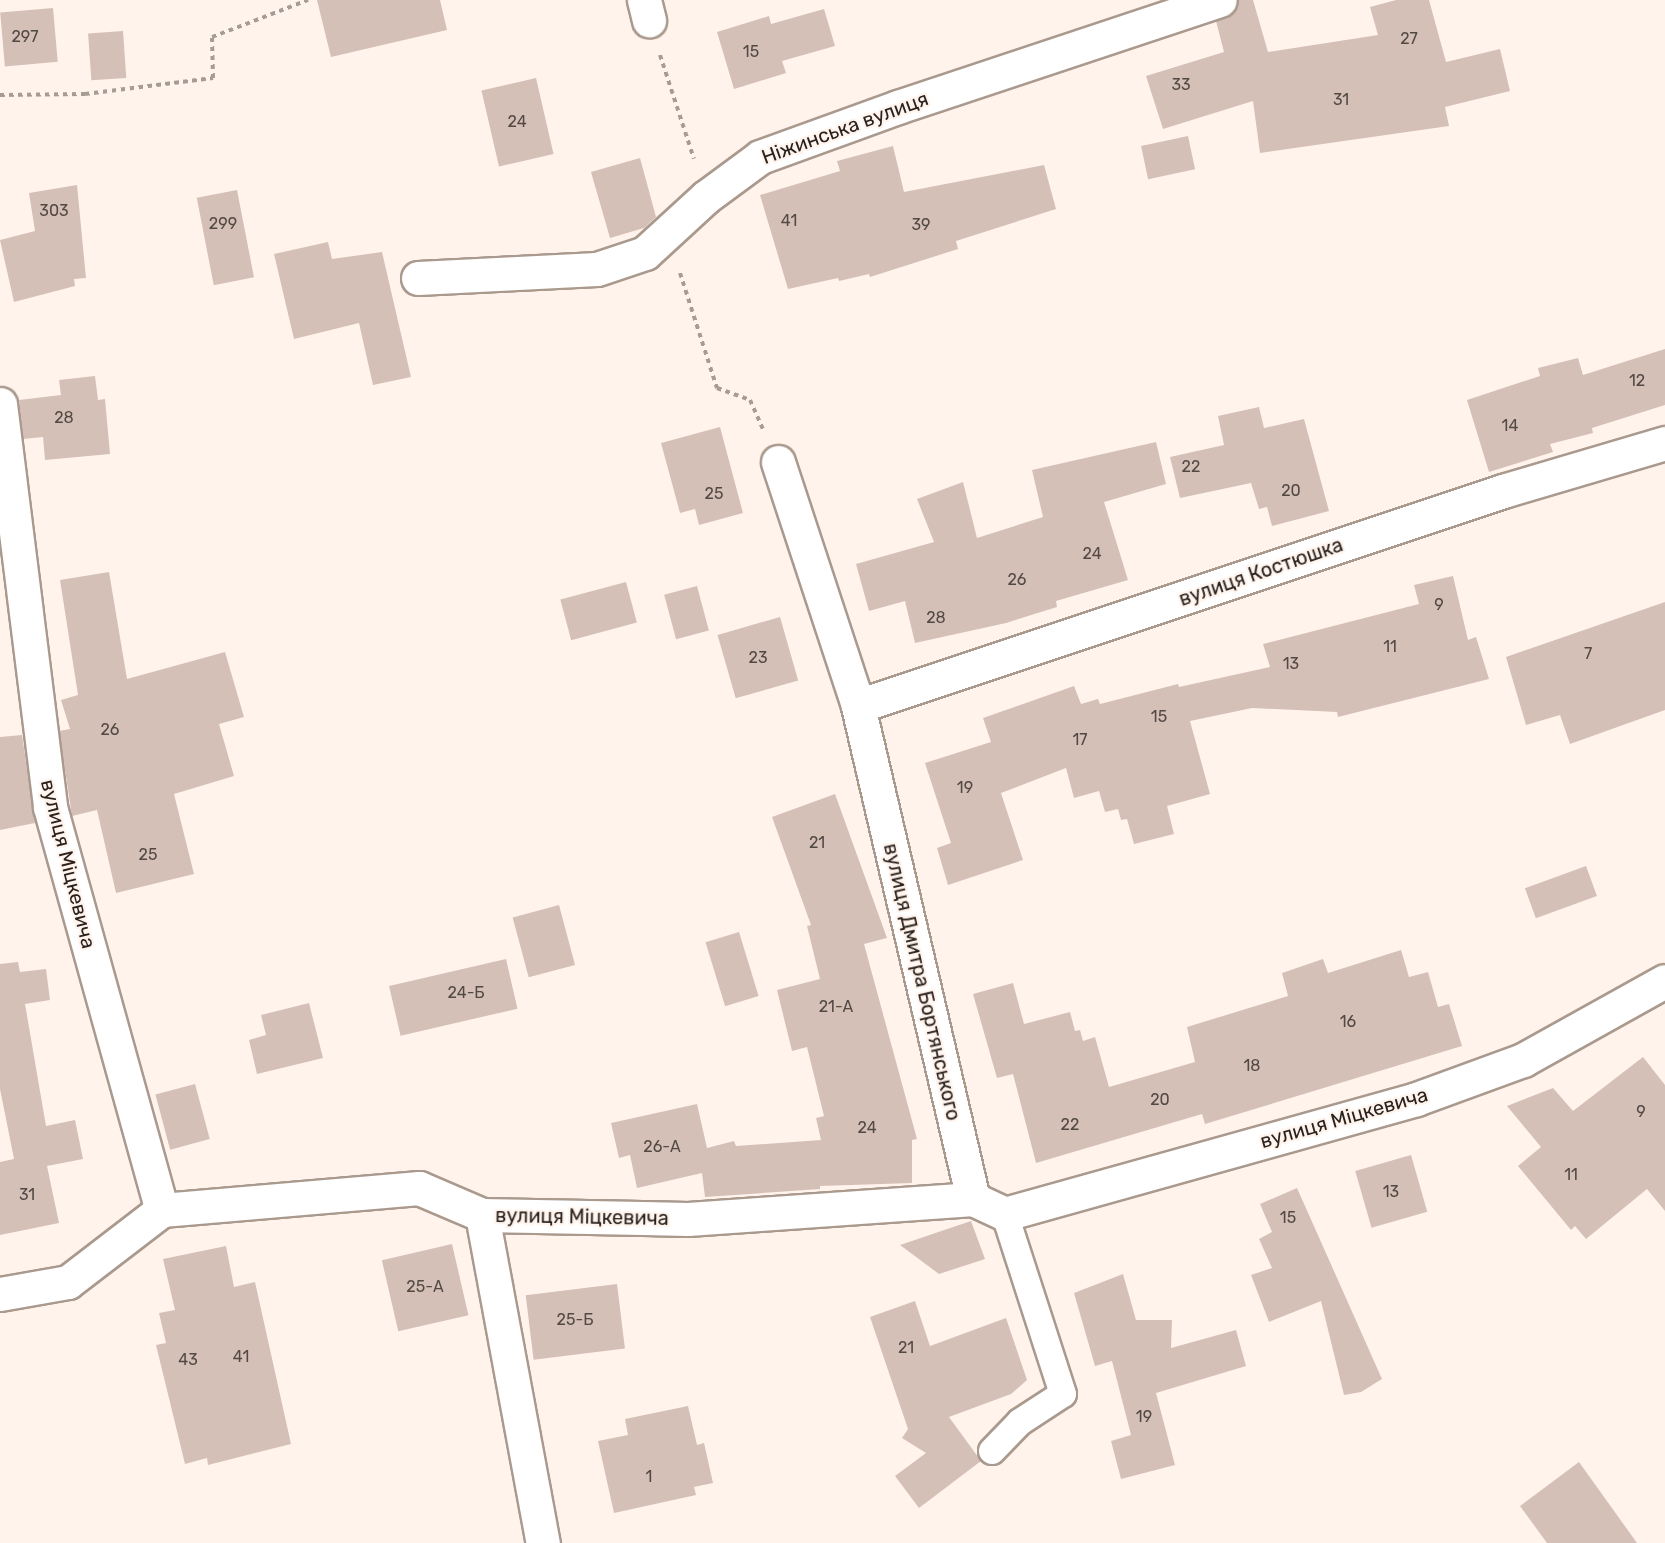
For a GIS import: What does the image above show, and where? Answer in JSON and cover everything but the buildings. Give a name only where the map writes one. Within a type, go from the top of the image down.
[{"type":"street","name":"Ніжинська вулиця","points":[[418,278],[597,269],[645,253],[706,196],[760,157],[898,107],[1024,68],[1220,0]]},
{"type":"street","name":"вулиця Міцкевича","points":[[0,404],[50,807],[162,1210],[419,1188],[482,1215],[688,1219],[973,1199]]},
{"type":"street","name":"вулиця Костюшка","points":[[858,706],[1503,490],[1665,443]]},
{"type":"street","name":"вулиця Дмитра Бортянського","points":[[778,462],[858,706],[973,1199]]},
{"type":"street","name":"вулиця Міцкевича","points":[[1005,1214],[1416,1099],[1522,1060],[1665,981]]},
{"type":"street","points":[[973,1199],[1005,1214]]},
{"type":"street","points":[[0,1294],[68,1282],[162,1210]]},
{"type":"street","points":[[482,1215],[543,1543]]},
{"type":"lane","points":[[992,1451],[1020,1422],[1063,1394],[1005,1214]]},
{"type":"path","points":[[0,95],[85,94],[213,78],[212,37],[308,0]]},
{"type":"path","points":[[646,10],[706,196]]},
{"type":"path","points":[[683,278],[717,388],[750,400]]}]
